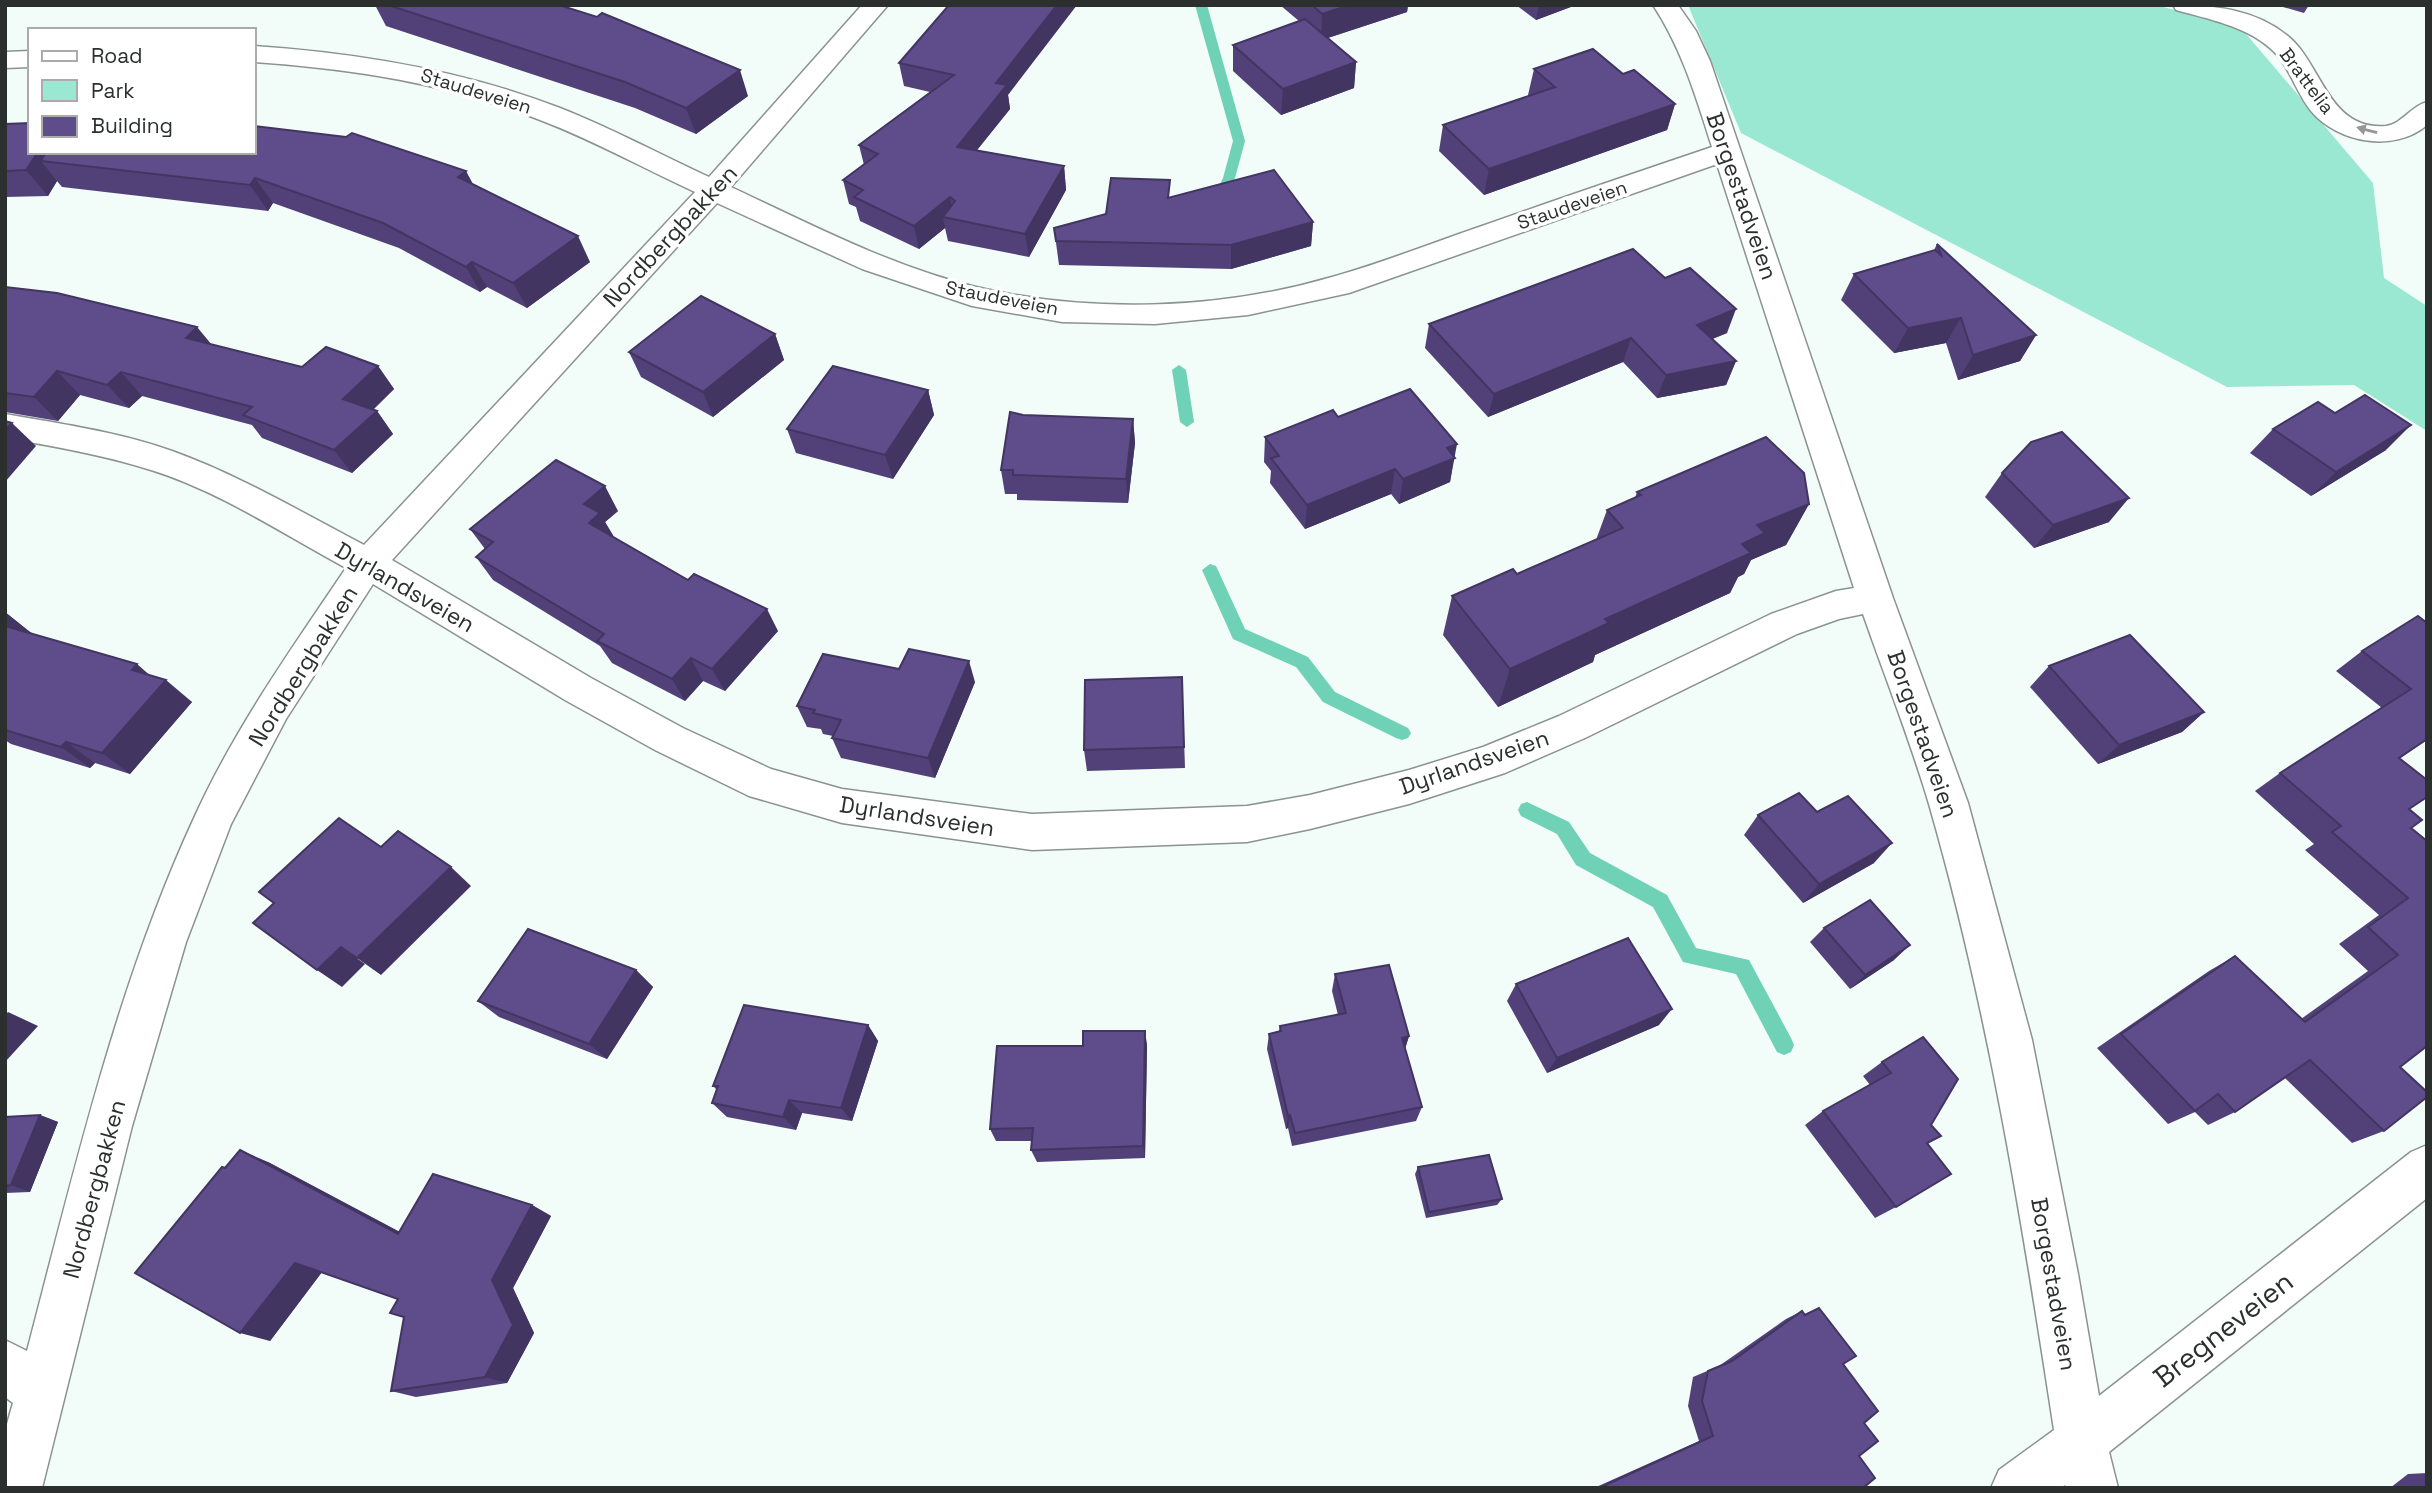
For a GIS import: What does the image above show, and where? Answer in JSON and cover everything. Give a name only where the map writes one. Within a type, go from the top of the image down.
[{"type":"street","name":"Nordbergbakken","points":[[16,1488],[22,1379],[117,1099],[165,942],[213,819],[273,708],[368,563],[713,190],[876,5]]},
{"type":"street","name":"Borgestadveien","points":[[1665,5],[1683,31],[1697,61],[1875,598],[1948,803],[2010,1040],[2054,1274],[2081,1442],[2092,1488]]},
{"type":"street","name":"Brattelia","points":[[2185,5],[2246,24],[2280,43],[2292,55],[2320,106],[2344,123],[2380,134],[2396,132],[2409,126],[2427,110]]},
{"type":"street","name":"Staudeveien","points":[[256,54],[366,64],[458,83],[549,113],[887,267],[974,297],[1027,307],[1094,313],[1157,314],[1229,310],[1284,300],[1338,286],[1726,151]]},
{"type":"street","points":[[5,60],[28,59]]},
{"type":"street","name":"Dyrlandsveien","points":[[5,426],[75,438],[161,460],[225,487],[368,563],[668,739],[763,784],[842,806],[932,821],[1032,832],[1247,824],[1310,812],[1409,786],[1492,761],[1572,727],[1784,624],[1836,605],[1875,598]]},
{"type":"street","name":"Bregneveien","points":[[2017,1488],[2081,1442],[2427,1168]]},
{"type":"green space","points":[[1688,5],[2156,5],[2241,28],[2373,183],[2384,278],[2427,306],[2427,431],[2354,385],[2227,387],[1741,133]]},
{"type":"building","points":[[388,5],[559,5],[597,17],[602,13],[740,70],[686,108],[625,82]]},
{"type":"building","points":[[949,5],[1057,5],[996,83],[1007,85],[957,147],[1064,166],[1025,234],[943,217],[955,201],[950,197],[914,226],[854,197],[863,190],[843,180],[878,154],[859,145],[954,75],[899,63]]},
{"type":"building","points":[[1312,5],[1350,5],[1322,14]]},
{"type":"building","points":[[1305,19],[1356,62],[1283,89],[1233,45]]},
{"type":"building","points":[[1593,49],[1623,74],[1634,70],[1675,104],[1489,169],[1443,125],[1555,87],[1534,69]]},
{"type":"building","points":[[28,123],[28,154],[37,154],[26,170],[5,171],[5,124]]},
{"type":"building","points":[[256,126],[346,137],[352,133],[466,171],[458,177],[578,236],[513,283],[472,262],[466,267],[383,223],[255,178],[250,185],[41,161],[45,154],[256,154]]},
{"type":"building","points":[[1274,170],[1313,222],[1231,245],[1056,241],[1054,228],[1106,214],[1111,178],[1170,180],[1168,198]]},
{"type":"building","points":[[1937,244],[2036,335],[1973,355],[1961,318],[1908,328],[1854,274],[1935,250],[1941,255]]},
{"type":"building","points":[[1633,249],[1665,278],[1690,268],[1736,309],[1697,325],[1736,361],[1666,375],[1631,338],[1494,394],[1429,324]]},
{"type":"building","points":[[5,287],[57,293],[197,327],[186,338],[302,367],[326,347],[378,366],[343,399],[377,411],[334,450],[243,415],[252,407],[121,372],[107,385],[57,371],[34,397],[5,393]]},
{"type":"building","points":[[701,296],[775,334],[703,392],[629,352]]},
{"type":"building","points":[[833,366],[928,390],[885,455],[787,429]]},
{"type":"building","points":[[1410,389],[1457,444],[1447,448],[1455,458],[1403,479],[1395,469],[1307,505],[1271,458],[1279,456],[1265,437],[1333,410],[1338,417]]},
{"type":"building","points":[[2365,395],[2411,425],[2336,472],[2273,429],[2318,402],[2335,413]]},
{"type":"building","points":[[1010,412],[1023,415],[1133,419],[1126,479],[1013,475],[1013,470],[1001,470]]},
{"type":"building","points":[[5,421],[12,423],[5,430]]},
{"type":"building","points":[[2062,432],[2129,498],[2053,525],[2002,473],[2031,442]]},
{"type":"building","points":[[1766,437],[1804,473],[1809,504],[1757,525],[1765,533],[1742,544],[1751,553],[1605,619],[1609,623],[1510,669],[1452,596],[1513,569],[1517,574],[1623,528],[1607,510],[1641,495],[1637,492]]},
{"type":"building","points":[[556,460],[605,486],[584,504],[600,513],[589,523],[688,580],[694,574],[767,609],[712,669],[691,658],[672,679],[597,641],[604,634],[476,557],[493,542],[470,529]]},
{"type":"building","points":[[2418,616],[2427,623],[2427,739],[2399,758],[2427,780],[2427,797],[2409,809],[2422,820],[2411,828],[2427,841],[2427,1046],[2400,1067],[2427,1092],[2427,1097],[2384,1131],[2310,1060],[2235,1112],[2218,1094],[2195,1111],[2121,1034],[2235,956],[2305,1022],[2398,955],[2368,927],[2408,898],[2332,832],[2341,826],[2280,773],[2411,689],[2362,651]]},
{"type":"building","points":[[5,626],[137,664],[132,670],[166,680],[102,753],[66,742],[61,747],[5,730]]},
{"type":"building","points":[[2130,635],[2204,712],[2119,745],[2049,666]]},
{"type":"building","points":[[909,649],[969,661],[928,758],[832,738],[841,720],[797,706],[823,654],[899,669]]},
{"type":"building","points":[[1182,677],[1184,747],[1084,750],[1085,680]]},
{"type":"building","points":[[1799,793],[1817,812],[1848,796],[1892,843],[1819,884],[1758,815]]},
{"type":"building","points":[[339,818],[381,847],[398,831],[451,867],[357,958],[341,947],[317,970],[253,923],[274,903],[259,892]]},
{"type":"building","points":[[1870,900],[1910,945],[1865,975],[1824,928]]},
{"type":"building","points":[[528,929],[636,970],[589,1044],[478,1001]]},
{"type":"building","points":[[1628,938],[1672,1009],[1557,1058],[1516,984]]},
{"type":"building","points":[[1389,965],[1409,1036],[1402,1038],[1422,1107],[1295,1133],[1290,1115],[1288,1116],[1269,1034],[1281,1031],[1280,1026],[1346,1013],[1335,974]]},
{"type":"building","points":[[744,1005],[868,1025],[841,1108],[789,1100],[783,1117],[712,1103],[718,1086],[713,1086]]},
{"type":"building","points":[[1083,1031],[1145,1031],[1143,1146],[1031,1150],[1033,1128],[990,1129],[997,1046],[1083,1046]]},
{"type":"building","points":[[1923,1037],[1958,1079],[1931,1125],[1941,1136],[1927,1143],[1951,1174],[1896,1207],[1823,1111],[1891,1073],[1882,1062]]},
{"type":"building","points":[[40,1115],[11,1185],[5,1186],[5,1117]]},
{"type":"building","points":[[240,1150],[398,1234],[433,1174],[532,1205],[492,1280],[513,1325],[485,1377],[391,1391],[404,1317],[390,1313],[398,1299],[295,1263],[240,1333],[135,1273],[222,1167],[225,1168]]},
{"type":"building","points":[[1489,1155],[1502,1199],[1429,1212],[1418,1167]]},
{"type":"building","points":[[1819,1308],[1856,1356],[1843,1364],[1878,1411],[1864,1423],[1878,1441],[1859,1456],[1875,1478],[1863,1488],[1599,1488],[1713,1436],[1702,1401],[1708,1371],[1732,1361],[1802,1311],[1805,1315]]},
{"type":"waterway","points":[[1201,5],[1239,141],[1229,178],[1218,203]]},
{"type":"waterway","points":[[1179,370],[1187,422]]},
{"type":"waterway","points":[[1210,570],[1239,634],[1302,662],[1329,697],[1402,733]]},
{"type":"waterway","points":[[1527,810],[1563,828],[1583,859],[1660,901],[1690,956],[1742,966],[1784,1045]]}]
